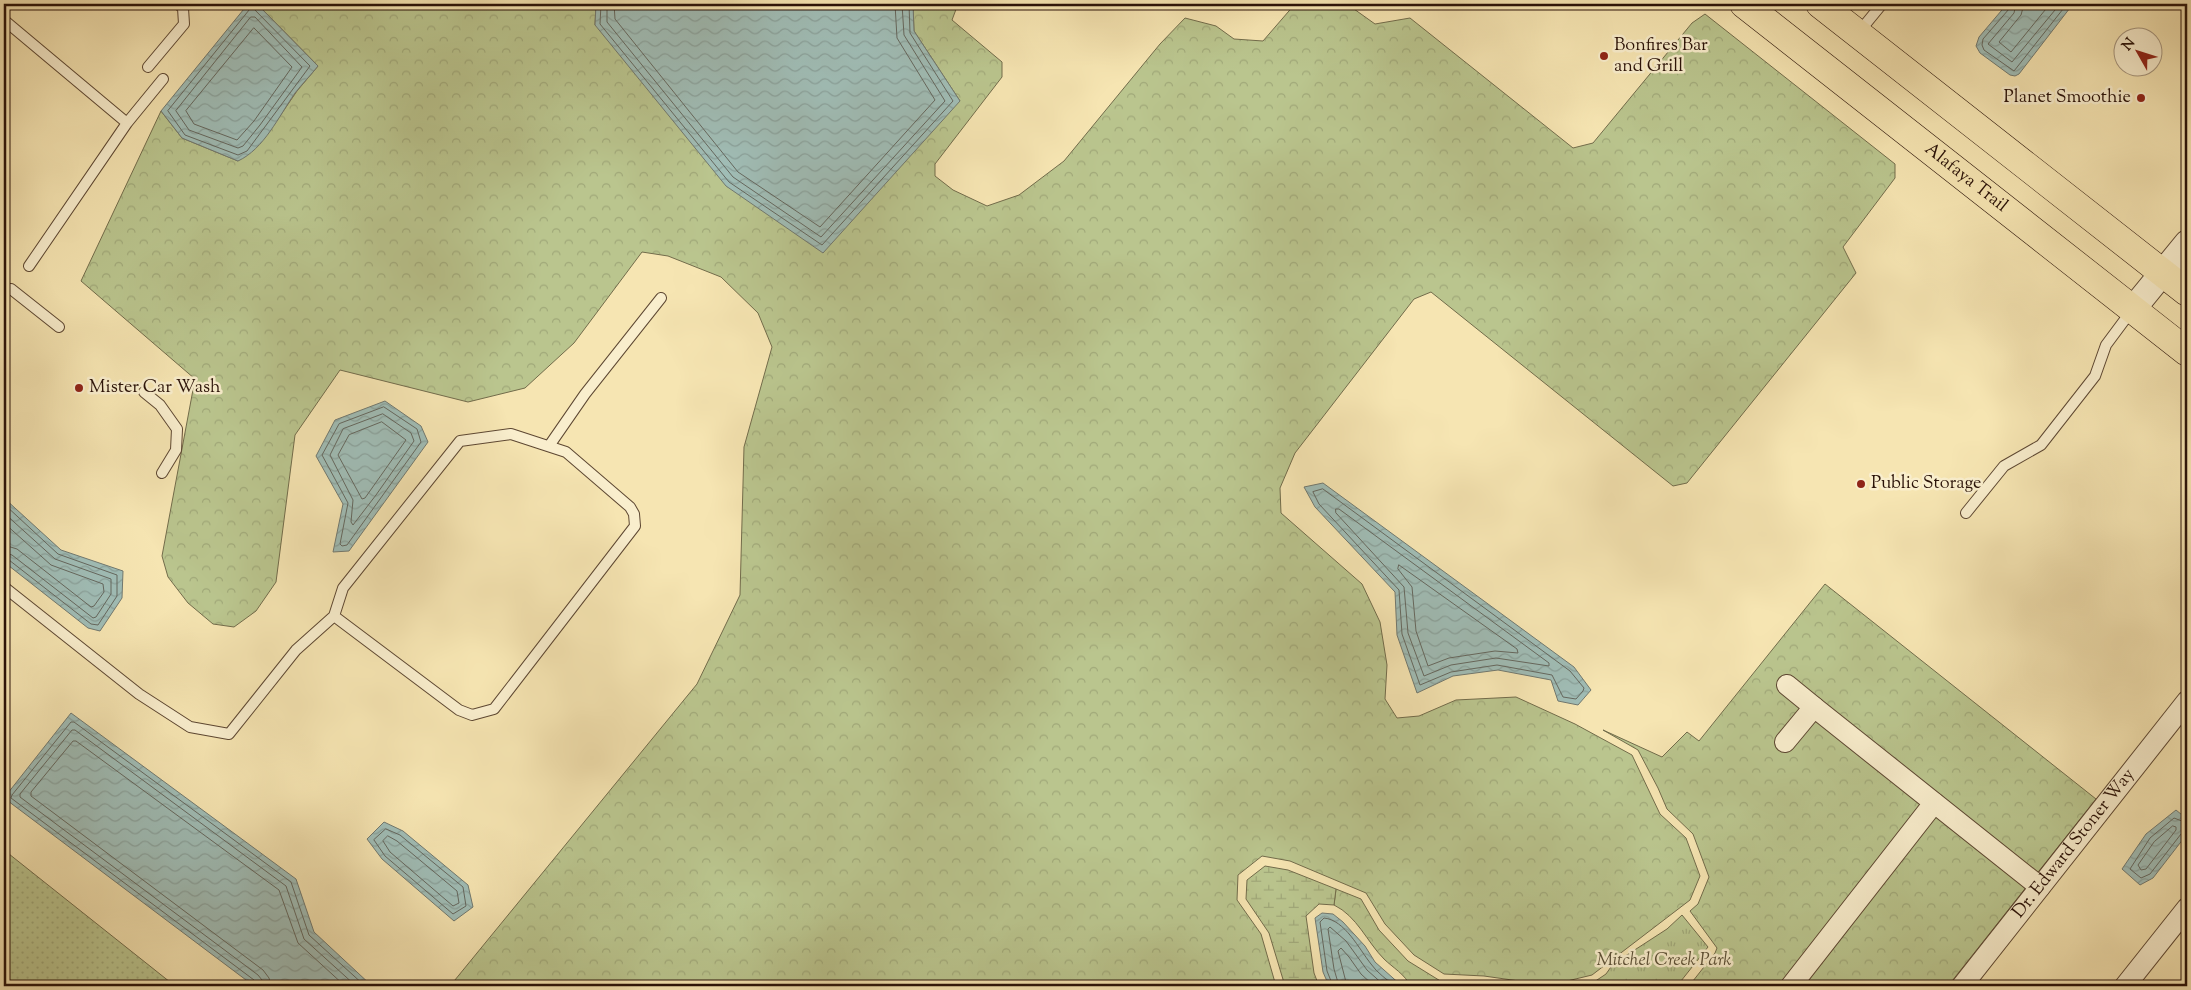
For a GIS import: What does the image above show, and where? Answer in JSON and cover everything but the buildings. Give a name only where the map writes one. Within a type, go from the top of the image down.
[{"type":"main road","name":"Alafaya Trail","points":[[1744,4],[2187,352]]},
{"type":"main road","points":[[1820,4],[2187,292]]},
{"type":"street","points":[[2133,309],[2187,243]]},
{"type":"street","points":[[1787,685],[2040,887]]},
{"type":"street","name":"Dr. Edward Stoner Way","points":[[1962,986],[2187,701]]},
{"type":"street","points":[[1785,742],[1814,707]]},
{"type":"street","points":[[1790,986],[1934,803]]},
{"type":"street","points":[[2125,986],[2187,908]]},
{"type":"lane","points":[[148,67],[184,24],[183,8],[178,4]]},
{"type":"lane","points":[[1858,34],[1882,4]]},
{"type":"lane","points":[[4,20],[127,123]]},
{"type":"lane","points":[[29,266],[127,123],[164,79]]},
{"type":"lane","points":[[11,289],[60,327]]},
{"type":"lane","points":[[549,446],[585,394],[661,298]]},
{"type":"lane","points":[[1966,513],[2004,466],[2041,445],[2095,376],[2106,345],[2133,309]]},
{"type":"lane","points":[[144,392],[160,406],[177,429],[176,450],[162,473]]},
{"type":"lane","points":[[4,586],[139,694],[190,727],[229,734],[296,650],[334,616],[342,588],[460,441],[511,434],[566,452],[630,507],[634,514],[635,526],[494,709],[472,715],[459,710],[334,616]]},
{"type":"green space","points":[[257,4],[596,4],[595,25],[960,101],[914,31],[913,4],[958,4],[952,20],[1002,62],[1002,77],[935,164],[935,176],[953,190],[987,206],[1019,195],[1064,161],[1160,44],[1185,18],[1216,26],[1234,39],[1263,41],[1295,4],[1347,4],[1375,24],[1410,18],[1573,148],[1593,143],[1692,23],[1705,14],[1895,164],[1895,178],[1843,247],[1856,273],[1687,483],[1673,486],[1431,292],[1414,299],[1295,453],[1280,488],[1281,513],[1362,584],[1380,622],[1387,665],[1385,699],[1397,718],[1419,716],[1456,700],[1516,697],[1575,724],[1632,755],[1660,814],[1686,838],[1700,876],[1690,900],[1592,975],[1563,982],[1526,982],[1484,976],[1444,974],[1414,955],[1385,924],[1366,893],[1290,861],[1262,856],[1238,875],[1237,900],[1261,934],[1276,986],[450,986],[697,684],[740,595],[744,447],[772,347],[758,313],[721,277],[668,256],[642,252],[574,343],[525,388],[468,402],[340,370],[295,435],[276,582],[256,611],[234,627],[213,624],[188,603],[168,577],[162,556],[195,379],[81,281],[161,111],[182,138],[238,161],[269,132],[297,91],[318,66]]},
{"type":"green space","points":[[1825,584],[2096,799],[1948,986],[1689,986],[1717,948],[1690,911],[1698,904],[1709,877],[1693,834],[1667,809],[1638,750],[1603,730],[1662,757],[1687,732],[1699,741]]},
{"type":"green space","points":[[4,850],[175,986],[4,986]]},
{"type":"green space","points":[[1265,866],[1288,870],[1336,889],[1334,905],[1319,904],[1306,916],[1314,973],[1319,986],[1285,986],[1269,933],[1246,899],[1247,880]]},
{"type":"green space","points":[[1336,889],[1361,899],[1379,930],[1408,961],[1442,982],[1497,986],[1410,986],[1402,975],[1384,959],[1355,922],[1334,905]]},
{"type":"green space","name":"Mitchel Creek Park","points":[[1682,915],[1708,947],[1677,986],[1588,986],[1606,974],[1613,964],[1667,929]]},
{"type":"water","points":[[248,4],[257,4],[318,66],[295,93],[256,149],[238,161],[182,138],[161,111]]},
{"type":"water","points":[[596,4],[913,4],[914,31],[960,101],[823,253],[726,186],[595,25]]},
{"type":"water","points":[[2007,4],[2073,4],[2019,74],[2015,76],[2010,75],[1980,53],[1976,46],[1979,37]]},
{"type":"water","points":[[385,401],[421,426],[428,442],[349,551],[333,552],[343,504],[316,456],[335,420]]},
{"type":"water","points":[[1323,483],[1574,667],[1591,690],[1578,705],[1558,701],[1551,680],[1498,670],[1453,676],[1417,693],[1397,635],[1395,592],[1315,507],[1304,487]]},
{"type":"water","points":[[4,498],[61,550],[123,571],[122,598],[100,631],[88,628],[4,562]]},
{"type":"water","points":[[71,713],[296,879],[314,932],[372,986],[254,986],[4,798]]},
{"type":"water","points":[[2176,810],[2187,819],[2187,834],[2153,878],[2140,885],[2122,869],[2146,834]]},
{"type":"water","points":[[384,822],[403,831],[468,885],[473,907],[454,921],[382,859],[367,839]]},
{"type":"water","points":[[1322,913],[1333,914],[1343,922],[1365,946],[1375,962],[1402,986],[1329,986],[1323,972],[1315,918]]},
{"type":"place","name":"Bonfires Bar and Grill","points":[[1604,56]]},
{"type":"place","name":"Planet Smoothie","points":[[2141,98]]},
{"type":"place","name":"Mister Car Wash","points":[[79,388]]},
{"type":"place","name":"Public Storage","points":[[1861,484]]}]
